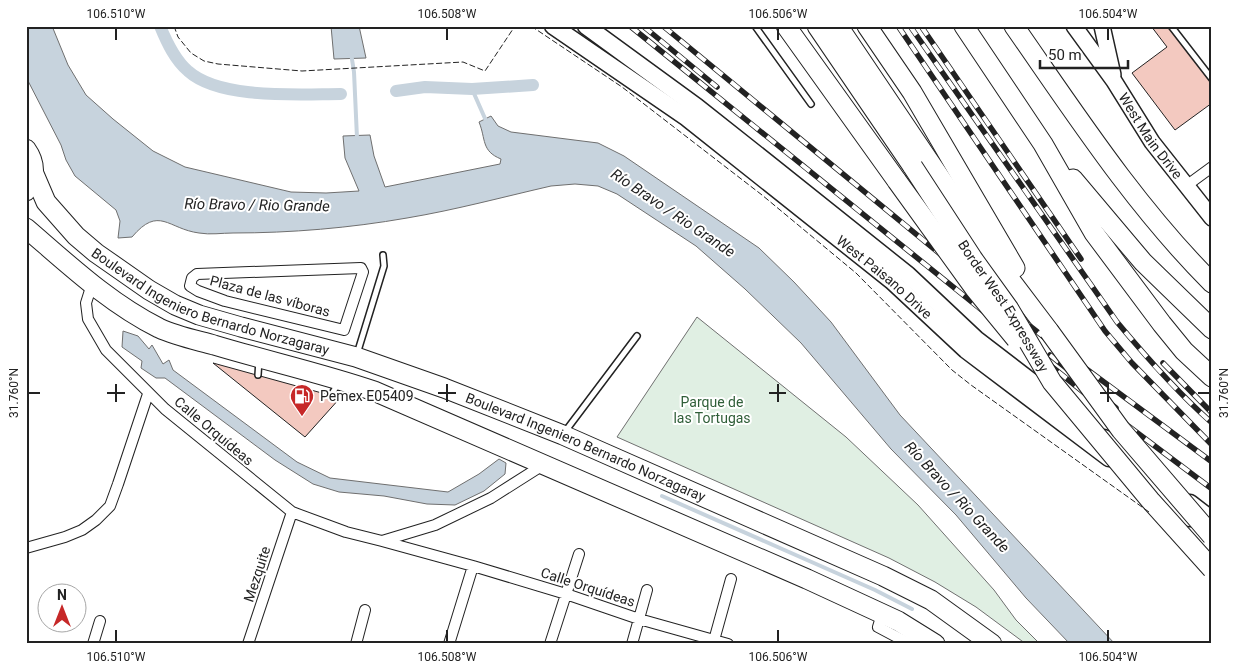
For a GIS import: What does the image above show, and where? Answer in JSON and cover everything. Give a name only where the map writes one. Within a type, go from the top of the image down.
[{"type":"highway","points":[[786,26],[975,289],[1052,382]]},
{"type":"highway","name":"Border West Expressway","points":[[817,26],[1049,331],[1121,430],[1212,535]]},
{"type":"highway","name":"Border West Expressway","points":[[838,26],[920,163],[973,259],[1009,309],[1052,382],[1150,500],[1212,569]]},
{"type":"highway","points":[[867,26],[912,92],[946,148],[1049,331]]},
{"type":"highway","points":[[964,26],[1043,144],[1094,233],[1121,271],[1179,344],[1212,377]]},
{"type":"highway","points":[[1014,26],[1103,155],[1182,253],[1212,283]]},
{"type":"highway","points":[[1043,144],[1143,262],[1212,329]]},
{"type":"highway","name":"Boulevard Ingeniero Bernardo Norzagaray","points":[[26,149],[34,165],[30,183],[76,236],[96,253],[149,290],[175,305],[199,316],[356,357],[563,435],[883,576],[931,600],[992,644]]},
{"type":"highway","name":"Boulevard Ingeniero Bernardo Norzagaray","points":[[26,228],[92,284],[161,329],[258,367],[292,367],[336,388],[374,391],[807,579],[880,621],[898,621],[935,644]]},
{"type":"highway","points":[[292,367],[300,343]]},
{"type":"main road","name":"West Paisano Drive","points":[[553,26],[692,112],[908,275],[976,339],[1212,520]]},
{"type":"main road","name":"West Paisano Drive","points":[[586,26],[692,112],[892,281],[966,350],[1212,535]]},
{"type":"street","name":"West Main Drive","points":[[1074,26],[1114,81],[1152,142],[1212,218]]},
{"type":"street","points":[[1102,26],[1114,81]]},
{"type":"street","points":[[1186,186],[1212,167]]},
{"type":"street","name":"Plaza de las víboras","points":[[360,268],[363,270],[344,330],[225,301],[190,286],[192,278],[197,274],[360,268]]},
{"type":"street","name":"Calle Orquídeas","points":[[92,284],[86,304],[88,319],[96,336],[106,350],[148,394],[220,455],[292,512],[346,532],[473,566],[714,642],[728,644]]},
{"type":"street","points":[[26,548],[64,538],[82,530],[96,520],[110,506],[148,394]]},
{"type":"street","points":[[382,541],[435,525],[491,498],[543,464]]},
{"type":"street","name":"Mezquite","points":[[248,644],[292,512]]},
{"type":"street","points":[[550,644],[579,554]]},
{"type":"street","points":[[449,644],[473,566]]},
{"type":"street","points":[[714,642],[731,579]]},
{"type":"street","points":[[632,644],[647,590]]},
{"type":"street","points":[[356,644],[365,610]]},
{"type":"street","points":[[93,644],[100,621]]},
{"type":"street","points":[[880,621],[910,644]]},
{"type":"lane","points":[[755,26],[812,104]]},
{"type":"lane","points":[[1172,26],[1212,78]]},
{"type":"lane","points":[[356,357],[384,266],[383,255]]},
{"type":"lane","points":[[563,435],[637,336]]},
{"type":"green space","name":"Parque de las Tortugas","points":[[697,317],[846,437],[918,505],[994,590],[1016,620],[1040,644],[1026,644],[976,607],[935,582],[889,558],[617,437]]},
{"type":"water","name":"Río Bravo / Rio Grande","points":[[26,26],[52,26],[68,65],[86,95],[153,151],[185,167],[291,192],[326,193],[359,191],[345,158],[343,136],[370,135],[374,156],[385,187],[500,164],[501,159],[490,152],[485,144],[479,122],[491,116],[498,126],[511,132],[598,143],[624,156],[759,248],[794,282],[831,322],[900,415],[1115,644],[1070,644],[1026,598],[956,515],[891,449],[801,343],[745,289],[696,246],[617,194],[598,186],[575,184],[551,186],[461,207],[364,225],[299,231],[203,234],[157,221],[150,222],[141,227],[132,237],[118,238],[120,221],[116,210],[75,176],[26,77]]},
{"type":"water","points":[[331,26],[359,26],[366,58],[334,59]]},
{"type":"water","points":[[123,331],[138,336],[149,349],[152,345],[163,364],[169,360],[173,370],[297,462],[330,478],[448,492],[479,474],[499,459],[506,463],[505,474],[484,491],[455,505],[427,504],[384,496],[339,492],[313,484],[275,460],[165,378],[156,378],[141,368],[142,361],[122,347]]},
{"type":"building","points":[[1151,26],[1169,26],[1212,83],[1212,103],[1175,130],[1132,73],[1167,47]]},
{"type":"building","name":"Pemex E05409","points":[[213,363],[340,398],[305,437]]},
{"type":"waterway","points":[[160,26],[179,62],[188,71],[202,80],[220,87],[261,93],[341,94]]},
{"type":"waterway","points":[[351,53],[354,72],[357,138]]},
{"type":"waterway","points":[[396,91],[425,87],[472,89],[533,85]]},
{"type":"waterway","points":[[472,89],[487,123]]},
{"type":"waterway","points":[[662,496],[875,590],[912,609]]},
{"type":"railway","points":[[630,26],[1087,395],[1212,489]]},
{"type":"railway","points":[[643,26],[717,87]]},
{"type":"railway","points":[[663,26],[973,281],[1054,345],[1212,462]]},
{"type":"railway","points":[[898,26],[1105,331],[1132,363],[1212,445]]},
{"type":"railway","points":[[910,26],[1117,322],[1163,374],[1212,423]]},
{"type":"railway","points":[[921,26],[1081,259]]},
{"type":"railway","points":[[1050,355],[1116,408]]},
{"type":"railway","points":[[1163,363],[1212,413]]},
{"type":"fence","points":[[174,26],[178,37],[191,53],[204,61],[218,64],[302,71],[463,62],[485,71],[515,26]]},
{"type":"fence","points":[[531,26],[622,87],[762,195],[856,273],[952,370],[971,385],[1149,512]]},
{"type":"place","name":"Pemex E05409","points":[[302,417]]}]
